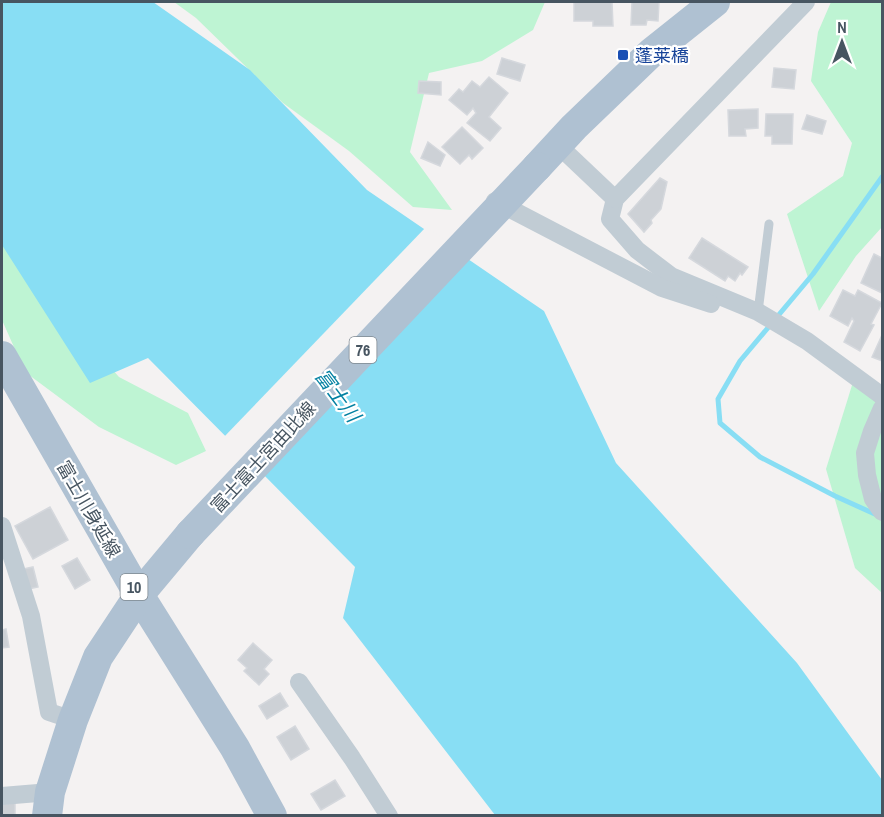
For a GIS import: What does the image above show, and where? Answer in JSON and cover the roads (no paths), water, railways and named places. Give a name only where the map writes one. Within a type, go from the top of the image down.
[{"type":"main road","name":"富士富士宮由比線","points":[[48,804],[73,720],[98,657],[139,596],[190,534],[558,145],[651,53],[715,2]]},
{"type":"main road","name":"富士川身延線","points":[[2,356],[139,596],[235,748],[272,816]]},
{"type":"street","points":[[806,2],[615,199],[610,219],[637,250],[671,276],[758,312],[807,341],[882,396]]},
{"type":"street","points":[[558,145],[615,199]]},
{"type":"street","points":[[488,198],[662,288],[718,306],[728,300]]},
{"type":"street","points":[[878,505],[867,475],[865,453],[882,408]]},
{"type":"street","points":[[2,529],[31,616],[49,712],[73,720]]},
{"type":"street","points":[[299,682],[389,816]]},
{"type":"street","points":[[2,796],[48,804]]},
{"type":"lane","points":[[758,312],[769,224]]},
{"type":"water","name":"富士川","points":[[2,2],[153,2],[250,70],[367,190],[544,311],[616,463],[797,663],[882,780],[882,815],[495,815],[343,618],[355,567],[148,358],[90,383],[2,245]]},
{"type":"waterway","points":[[877,515],[760,457],[720,423],[718,399],[740,361],[813,274],[882,177]]},
{"type":"place","name":"蓬莱橋","points":[[623,55]]}]
